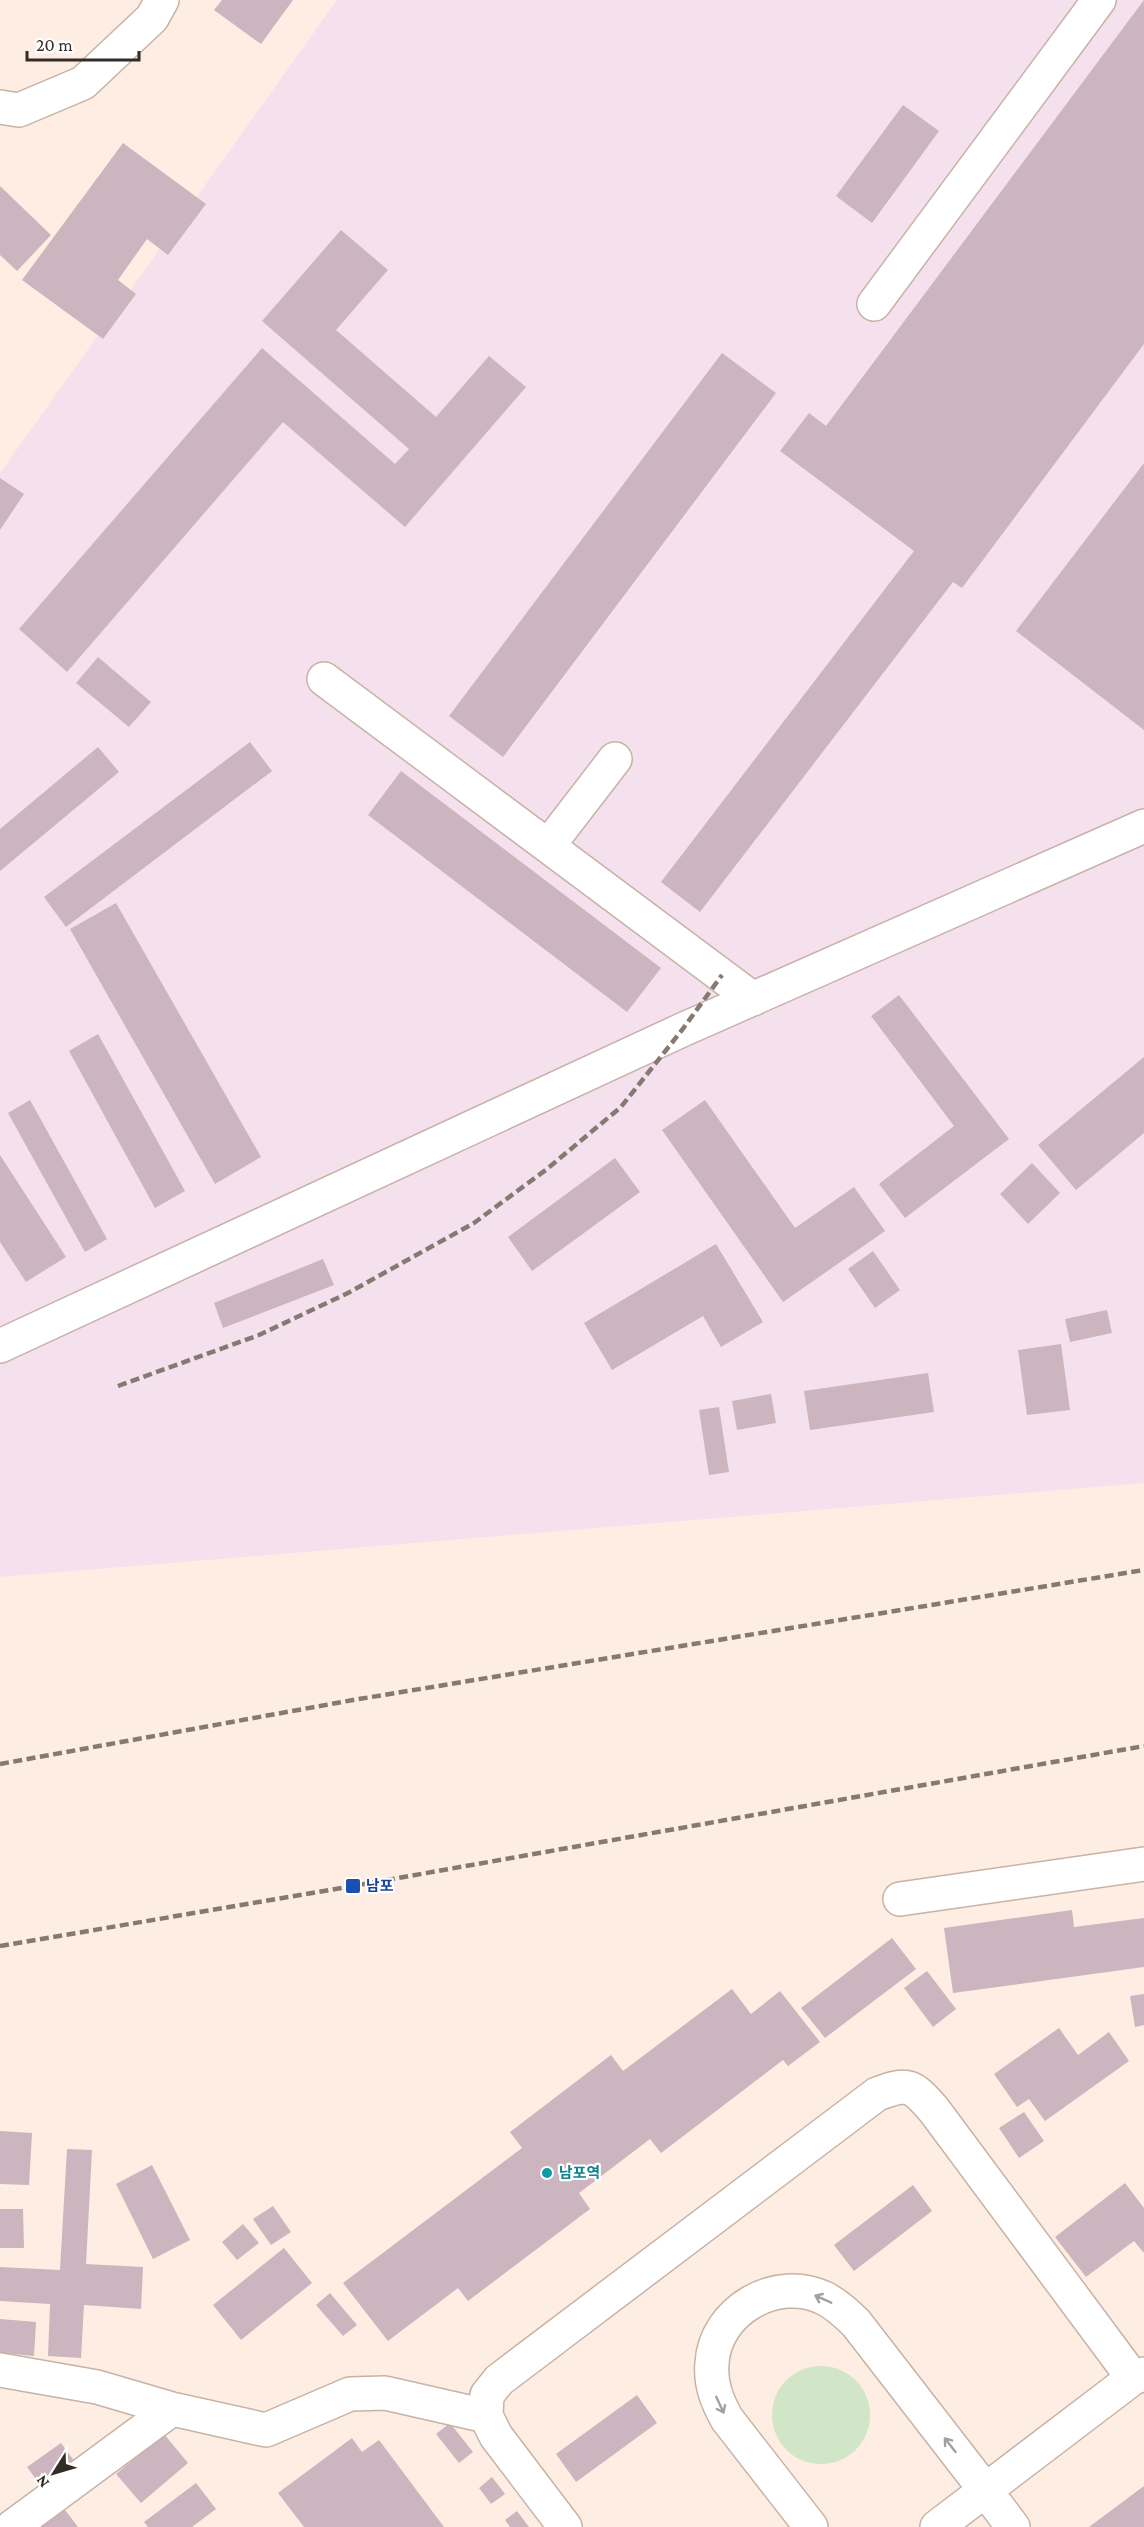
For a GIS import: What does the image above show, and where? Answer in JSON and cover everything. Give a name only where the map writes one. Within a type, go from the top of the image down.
[{"type":"street","points":[[0,107],[18,110],[83,83],[152,18],[162,0]]},
{"type":"street","points":[[874,304],[1100,0]]},
{"type":"street","points":[[324,679],[753,999]]},
{"type":"street","points":[[548,846],[615,759]]},
{"type":"street","points":[[0,1346],[409,1154],[1144,826]]},
{"type":"street","points":[[900,1899],[1144,1864]]},
{"type":"street","points":[[565,2527],[496,2436],[486,2416],[487,2395],[499,2380],[877,2094],[899,2086],[917,2090],[934,2110],[1139,2376],[937,2527]]},
{"type":"street","points":[[811,2527],[727,2419],[717,2402],[712,2382],[714,2352],[726,2324],[740,2309],[758,2298],[779,2291],[801,2291],[822,2297],[840,2308],[856,2323],[1013,2527]]},
{"type":"street","points":[[0,2370],[97,2387],[172,2409],[266,2430],[350,2394],[385,2393],[486,2416]]},
{"type":"street","points":[[12,2527],[172,2409]]},
{"type":"shaded area","points":[[337,0],[1144,0],[1144,1483],[0,1577],[0,473]]},
{"type":"green space","points":[[821,2366],[840,2369],[856,2380],[867,2396],[870,2415],[867,2434],[856,2450],[840,2461],[821,2464],[802,2461],[786,2450],[775,2434],[772,2415],[775,2396],[786,2380],[802,2369]]},
{"type":"building","points":[[222,0],[293,0],[261,44],[214,10]]},
{"type":"building","points":[[1144,0],[1144,344],[962,588],[953,582],[700,912],[661,882],[914,551],[780,451],[809,413],[826,426]]},
{"type":"building","points":[[903,105],[939,131],[872,223],[836,196]]},
{"type":"building","points":[[123,143],[206,204],[168,255],[147,239],[118,280],[136,294],[103,339],[22,280]]},
{"type":"building","points":[[0,186],[51,235],[17,271],[0,255]]},
{"type":"building","points":[[341,230],[388,270],[336,330],[436,417],[489,356],[526,387],[405,527],[283,422],[67,672],[19,629],[262,348],[395,464],[409,449],[262,321]]},
{"type":"building","points":[[722,353],[776,393],[503,757],[449,716]]},
{"type":"building","points":[[1144,463],[1144,730],[1016,631]]},
{"type":"building","points":[[0,478],[24,494],[0,530]]},
{"type":"building","points":[[98,657],[151,702],[129,727],[76,683]]},
{"type":"building","points":[[250,742],[272,771],[66,927],[44,897]]},
{"type":"building","points":[[98,747],[119,772],[0,871],[0,829]]},
{"type":"building","points":[[401,771],[661,968],[627,1012],[368,815]]},
{"type":"building","points":[[116,903],[261,1157],[215,1184],[70,929]]},
{"type":"building","points":[[899,995],[1009,1139],[905,1218],[879,1184],[954,1126],[871,1016]]},
{"type":"building","points":[[98,1034],[185,1191],[155,1208],[69,1051]]},
{"type":"building","points":[[1144,1057],[1144,1133],[1076,1190],[1038,1145]]},
{"type":"building","points":[[30,1100],[107,1239],[85,1252],[8,1113]]},
{"type":"building","points":[[705,1100],[795,1228],[854,1187],[885,1231],[783,1302],[662,1130]]},
{"type":"building","points":[[0,1155],[66,1257],[26,1282],[0,1242]]},
{"type":"building","points":[[615,1158],[640,1192],[532,1271],[508,1237]]},
{"type":"building","points":[[1032,1163],[1060,1193],[1028,1224],[1000,1194]]},
{"type":"building","points":[[716,1244],[763,1322],[721,1347],[703,1316],[612,1370],[584,1323]]},
{"type":"building","points":[[873,1251],[900,1290],[875,1308],[848,1269]]},
{"type":"building","points":[[323,1259],[334,1285],[223,1328],[214,1303]]},
{"type":"building","points":[[1107,1310],[1112,1333],[1070,1342],[1065,1319]]},
{"type":"building","points":[[1061,1344],[1070,1410],[1027,1415],[1018,1350]]},
{"type":"building","points":[[928,1373],[934,1412],[810,1430],[804,1391]]},
{"type":"building","points":[[771,1394],[776,1423],[737,1430],[732,1401]]},
{"type":"building","points":[[719,1407],[729,1472],[709,1475],[699,1410]]},
{"type":"building","points":[[1072,1910],[1074,1927],[1144,1918],[1144,1967],[953,1993],[944,1928]]},
{"type":"building","points":[[892,1938],[916,1969],[825,2038],[801,2008]]},
{"type":"building","points":[[927,1971],[956,2009],[933,2027],[904,1988]]},
{"type":"building","name":"남포역","points":[[732,1989],[751,2014],[780,1991],[820,2042],[788,2066],[783,2060],[661,2153],[650,2139],[579,2193],[590,2209],[468,2301],[458,2288],[388,2341],[343,2283],[522,2148],[510,2132],[611,2055],[623,2071]]},
{"type":"building","points":[[1144,1994],[1144,2025],[1135,2027],[1130,1996]]},
{"type":"building","points":[[1059,2028],[1078,2055],[1109,2032],[1129,2061],[1045,2121],[1029,2099],[1017,2107],[994,2074]]},
{"type":"building","points":[[1024,2112],[1044,2141],[1019,2158],[999,2128]]},
{"type":"building","points":[[0,2131],[32,2133],[29,2185],[0,2184]]},
{"type":"building","points":[[67,2149],[92,2150],[86,2264],[143,2267],[141,2309],[84,2305],[81,2358],[48,2356],[50,2304],[0,2301],[0,2267],[60,2270]]},
{"type":"building","points":[[152,2165],[190,2240],[153,2259],[116,2184]]},
{"type":"building","points":[[1125,2183],[1144,2208],[1144,2253],[1134,2241],[1086,2277],[1055,2237]]},
{"type":"building","points":[[913,2185],[932,2211],[854,2271],[834,2245]]},
{"type":"building","points":[[273,2206],[291,2232],[271,2245],[253,2219]]},
{"type":"building","points":[[0,2209],[23,2209],[24,2248],[0,2248]]},
{"type":"building","points":[[243,2224],[259,2243],[237,2260],[222,2242]]},
{"type":"building","points":[[284,2248],[312,2283],[241,2340],[213,2305]]},
{"type":"building","points":[[330,2293],[357,2325],[343,2336],[316,2305]]},
{"type":"building","points":[[0,2319],[36,2322],[34,2356],[0,2353]]},
{"type":"building","points":[[637,2395],[657,2423],[576,2482],[556,2454]]},
{"type":"building","points":[[450,2423],[473,2452],[459,2463],[436,2434]]},
{"type":"building","points":[[164,2434],[188,2463],[141,2503],[116,2474]]},
{"type":"building","points":[[352,2438],[362,2452],[379,2440],[444,2527],[304,2527],[278,2493]]},
{"type":"building","points":[[61,2443],[75,2462],[41,2486],[27,2467]]},
{"type":"building","points":[[492,2477],[505,2494],[491,2504],[479,2488]]},
{"type":"building","points":[[196,2483],[216,2509],[192,2527],[148,2527],[144,2522]]},
{"type":"building","points":[[1144,2486],[1144,2527],[1089,2527]]},
{"type":"building","points":[[65,2510],[78,2527],[41,2527]]},
{"type":"building","points":[[517,2511],[529,2527],[510,2527],[505,2520]]},
{"type":"railway","points":[[118,1386],[259,1335],[348,1293],[474,1223],[547,1169],[621,1107],[722,975]]},
{"type":"railway","points":[[0,1764],[353,1700],[1144,1570]]},
{"type":"railway","points":[[0,1946],[1144,1746]]},
{"type":"place","name":"남포","points":[[353,1886]]},
{"type":"place","name":"남포역","points":[[547,2173]]}]
